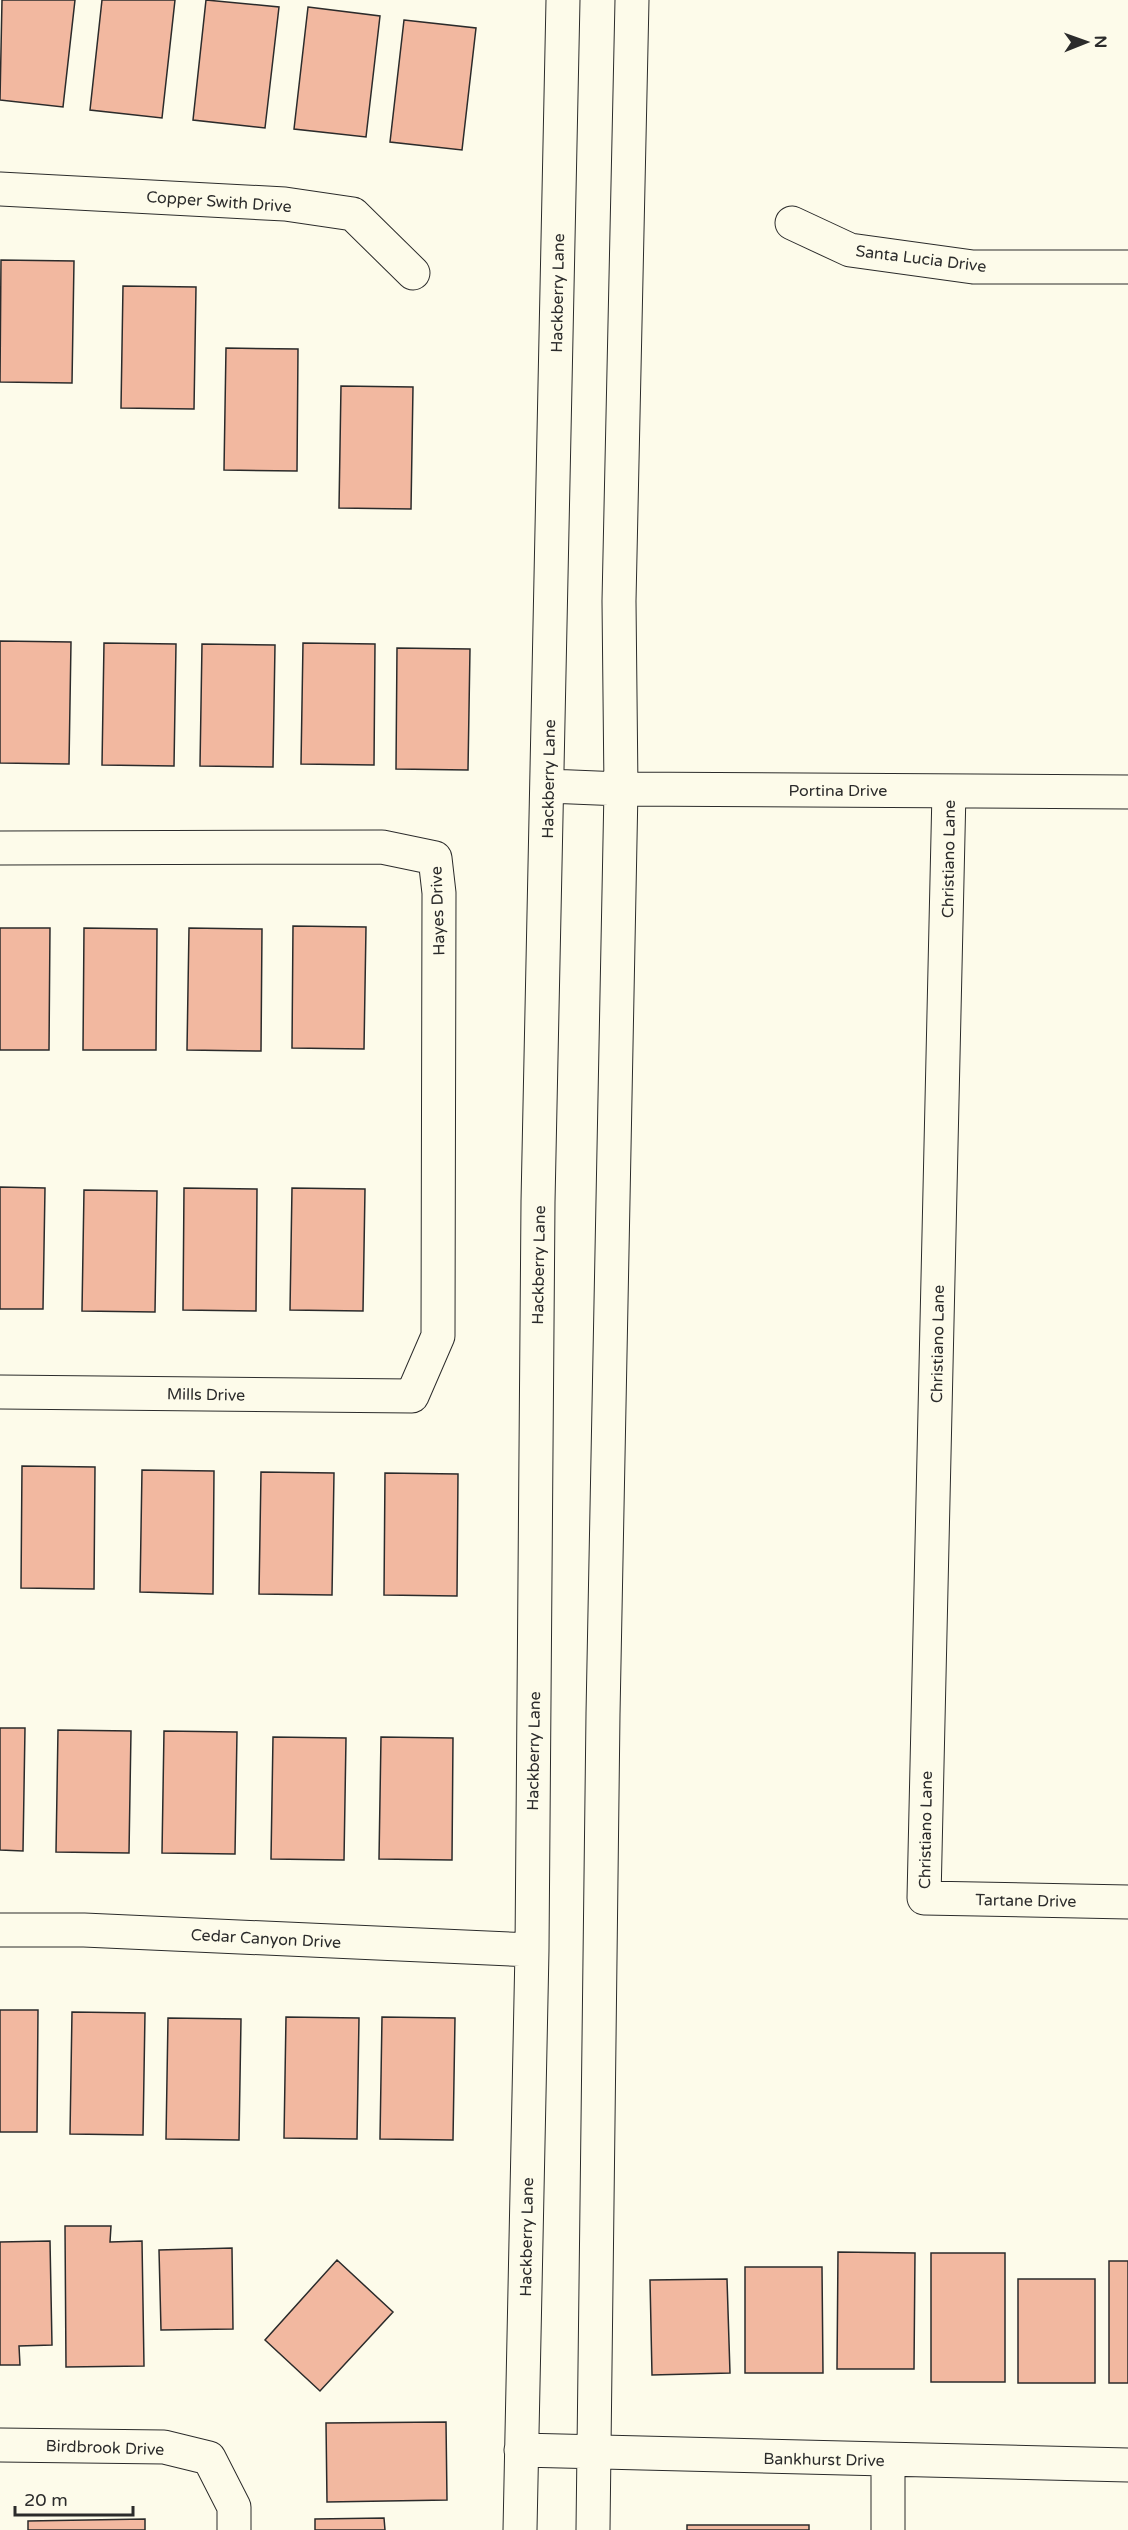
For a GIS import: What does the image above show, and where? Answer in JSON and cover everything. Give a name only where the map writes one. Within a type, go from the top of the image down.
[{"type":"street","name":"Hackberry Lane","points":[[520,2530],[532,1950],[538,1191],[563,0]]},
{"type":"street","points":[[593,2530],[603,1702],[621,789],[619,601],[632,0]]},
{"type":"street","name":"Copper Swith Drive","points":[[0,189],[285,204],[353,214],[413,273]]},
{"type":"street","name":"Santa Lucia Drive","points":[[792,223],[850,250],[973,267],[1128,267]]},
{"type":"street","name":"Portina Drive","points":[[548,786],[621,789],[1128,792]]},
{"type":"street","name":"Christiano Lane","points":[[924,1898],[950,791]]},
{"type":"street","name":"Hayes Drive","points":[[0,848],[382,847],[435,858],[439,893],[438,1336],[412,1396]]},
{"type":"street","name":"Mills Drive","points":[[0,1392],[412,1396]]},
{"type":"street","name":"Tartane Drive","points":[[924,1898],[1128,1902]]},
{"type":"street","name":"Cedar Canyon Drive","points":[[0,1929],[84,1930],[532,1950]]},
{"type":"street","name":"Birdbrook Drive","points":[[0,2445],[164,2447],[209,2458],[234,2507],[234,2530]]},
{"type":"street","name":"Bankhurst Drive","points":[[520,2450],[1128,2465]]},
{"type":"street","points":[[888,2460],[888,2530]]},
{"type":"building","points":[[2,0],[75,0],[63,107],[0,100]]},
{"type":"building","points":[[102,0],[175,0],[162,118],[90,110]]},
{"type":"building","points":[[206,0],[279,7],[265,128],[193,120]]},
{"type":"building","points":[[308,7],[380,16],[366,137],[294,129]]},
{"type":"building","points":[[404,20],[476,28],[462,150],[390,142]]},
{"type":"building","points":[[1,260],[74,261],[72,383],[0,382]]},
{"type":"building","points":[[123,286],[196,287],[194,409],[121,408]]},
{"type":"building","points":[[226,348],[298,349],[297,471],[224,470]]},
{"type":"building","points":[[341,386],[413,387],[411,509],[339,508]]},
{"type":"building","points":[[0,641],[71,642],[69,764],[0,763]]},
{"type":"building","points":[[104,643],[176,644],[174,766],[102,765]]},
{"type":"building","points":[[303,643],[375,644],[374,765],[301,764]]},
{"type":"building","points":[[202,644],[275,645],[273,767],[200,766]]},
{"type":"building","points":[[397,648],[470,649],[468,770],[396,769]]},
{"type":"building","points":[[293,926],[366,927],[364,1049],[292,1048]]},
{"type":"building","points":[[0,928],[50,928],[49,1050],[0,1050]]},
{"type":"building","points":[[84,928],[157,929],[156,1050],[83,1050]]},
{"type":"building","points":[[189,928],[262,929],[261,1051],[187,1050]]},
{"type":"building","points":[[0,1187],[45,1188],[43,1309],[0,1309]]},
{"type":"building","points":[[184,1188],[257,1189],[256,1311],[183,1310]]},
{"type":"building","points":[[292,1188],[365,1189],[363,1311],[290,1310]]},
{"type":"building","points":[[84,1190],[157,1191],[155,1312],[82,1311]]},
{"type":"building","points":[[22,1466],[95,1467],[94,1589],[21,1588]]},
{"type":"building","points":[[142,1470],[214,1471],[213,1594],[140,1592]]},
{"type":"building","points":[[261,1472],[334,1473],[332,1595],[259,1594]]},
{"type":"building","points":[[385,1473],[458,1474],[457,1596],[384,1595]]},
{"type":"building","points":[[0,1728],[25,1728],[23,1851],[0,1850]]},
{"type":"building","points":[[58,1730],[131,1731],[129,1853],[56,1852]]},
{"type":"building","points":[[164,1731],[237,1732],[235,1854],[162,1853]]},
{"type":"building","points":[[273,1737],[346,1738],[344,1860],[271,1859]]},
{"type":"building","points":[[381,1737],[453,1738],[452,1860],[379,1859]]},
{"type":"building","points":[[0,2010],[38,2010],[37,2132],[0,2132]]},
{"type":"building","points":[[72,2012],[145,2013],[143,2135],[70,2134]]},
{"type":"building","points":[[286,2017],[359,2018],[357,2139],[284,2138]]},
{"type":"building","points":[[382,2017],[455,2018],[453,2140],[380,2139]]},
{"type":"building","points":[[168,2018],[241,2019],[239,2140],[166,2139]]},
{"type":"building","points":[[65,2226],[111,2226],[110,2242],[142,2241],[144,2366],[66,2367]]},
{"type":"building","points":[[50,2241],[52,2345],[19,2346],[20,2365],[0,2365],[0,2242]]},
{"type":"building","points":[[232,2248],[233,2329],[161,2330],[159,2250]]},
{"type":"building","points":[[838,2252],[915,2253],[914,2369],[837,2369]]},
{"type":"building","points":[[931,2253],[1005,2253],[1005,2382],[931,2382]]},
{"type":"building","points":[[337,2260],[393,2312],[320,2391],[265,2340]]},
{"type":"building","points":[[1109,2261],[1128,2261],[1128,2383],[1109,2383]]},
{"type":"building","points":[[745,2267],[822,2267],[823,2373],[745,2373]]},
{"type":"building","points":[[727,2279],[730,2373],[652,2375],[650,2280]]},
{"type":"building","points":[[1018,2279],[1095,2279],[1095,2383],[1018,2383]]},
{"type":"building","points":[[446,2422],[447,2500],[327,2502],[326,2423]]},
{"type":"building","points":[[384,2518],[385,2530],[315,2530],[315,2519]]},
{"type":"building","points":[[145,2519],[145,2530],[28,2530],[28,2521]]},
{"type":"building","points":[[687,2525],[809,2525],[809,2530],[687,2530]]}]
